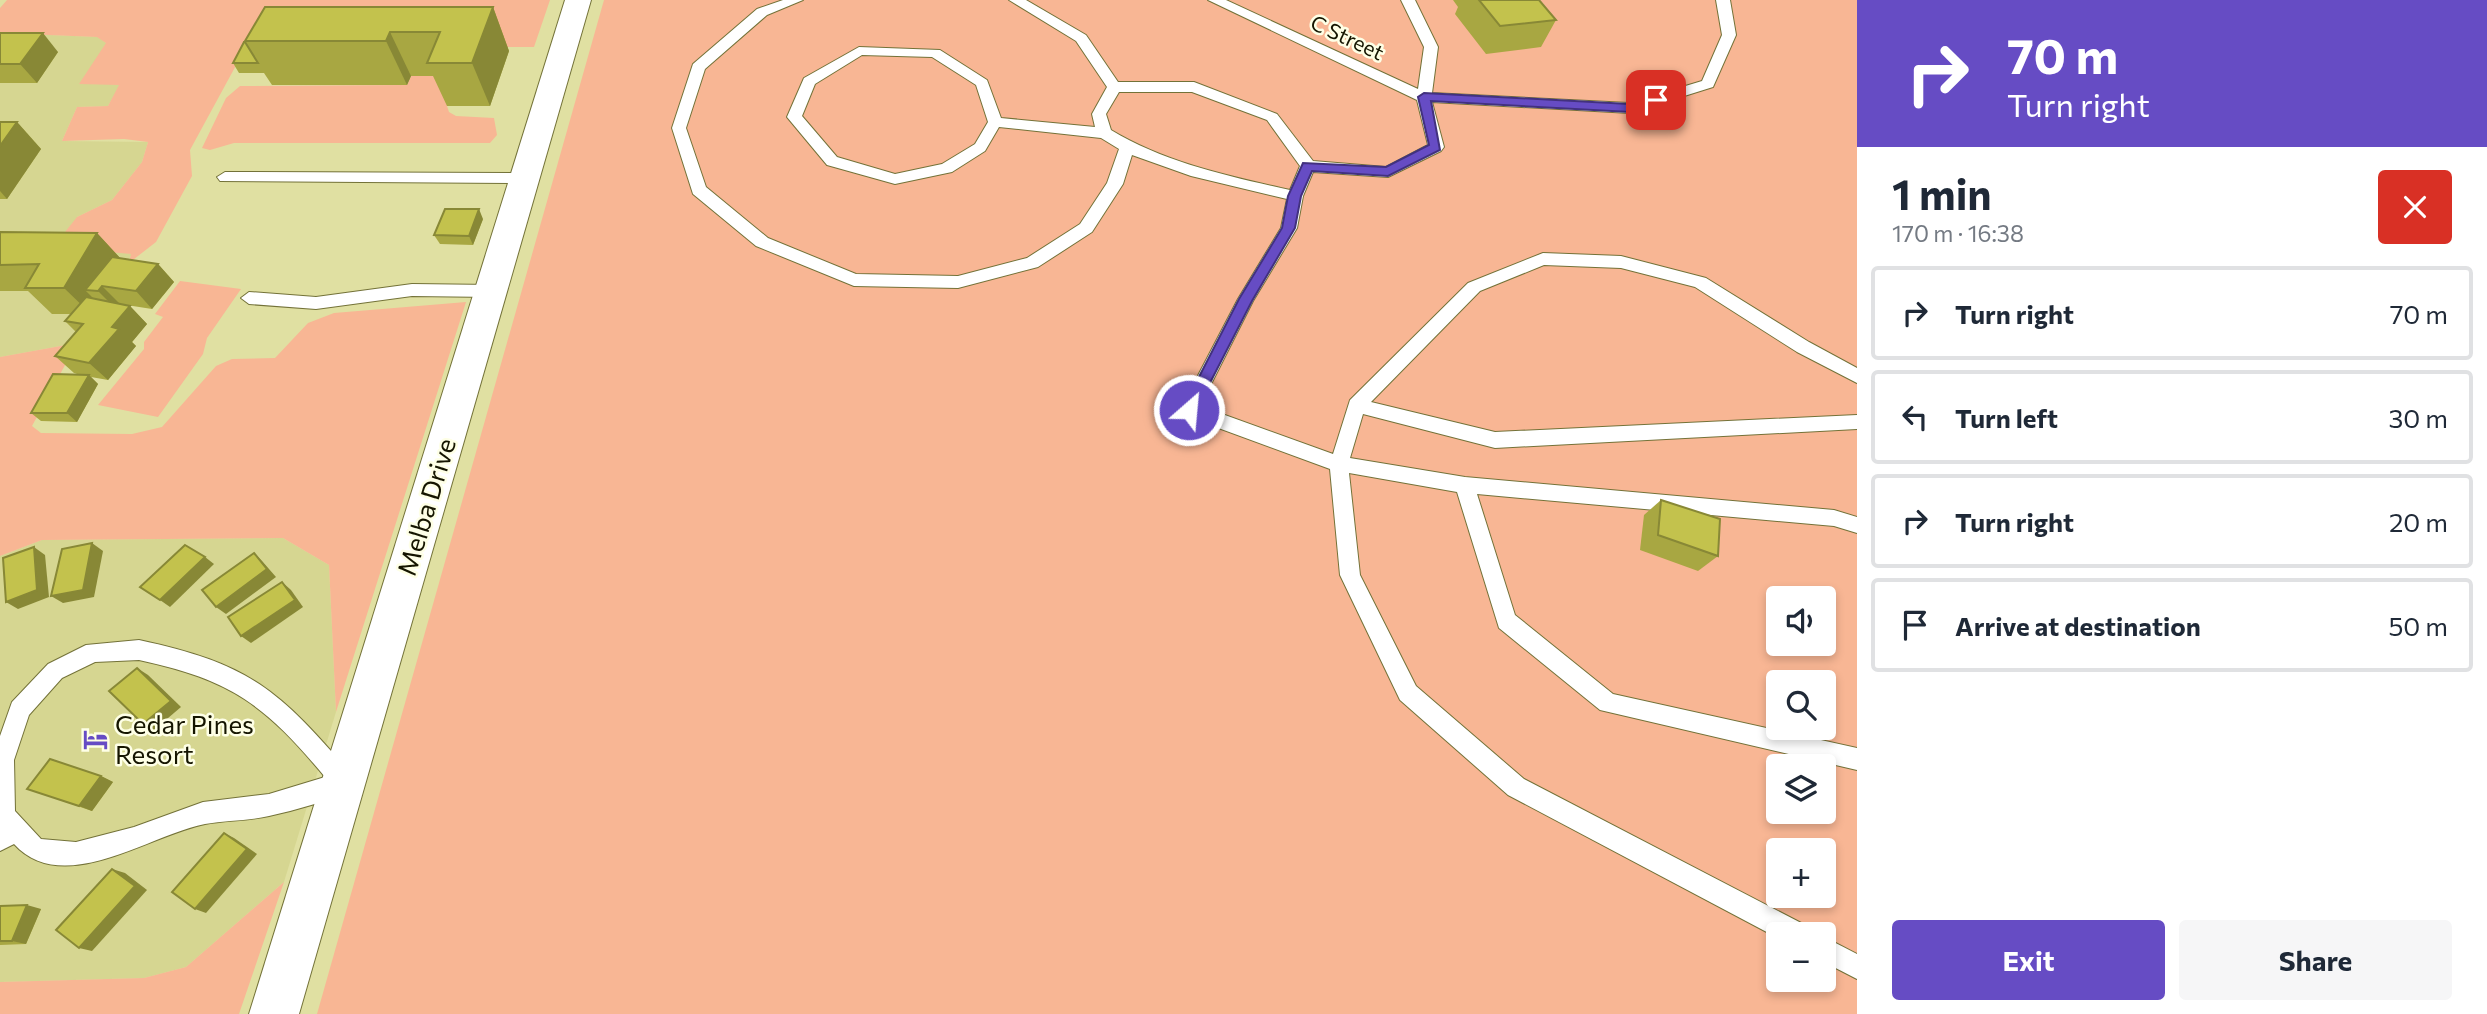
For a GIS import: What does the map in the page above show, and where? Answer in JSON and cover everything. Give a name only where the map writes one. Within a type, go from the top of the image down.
[{"type":"street","name":"Melba Drive","points":[[274,1014],[493,291],[578,0]]},
{"type":"lane","points":[[796,0],[762,12],[698,67],[679,128],[699,190],[762,242],[854,280],[958,282],[1031,263],[1086,228],[1115,184],[1127,148]]},
{"type":"lane","points":[[1016,0],[1081,38],[1114,87]]},
{"type":"lane","name":"C Street","points":[[1214,0],[1424,97]]},
{"type":"lane","points":[[1114,87],[1194,87],[1272,117],[1308,166],[1388,172],[1436,147],[1424,97],[1431,47],[1408,0]]},
{"type":"lane","points":[[1424,97],[1630,108],[1708,84],[1730,35],[1723,0]]},
{"type":"lane","points":[[859,51],[935,52],[982,83],[995,122],[980,147],[947,168],[895,179],[832,161],[794,117],[809,80],[859,51]]},
{"type":"lane","points":[[1104,133],[1099,114],[1114,87]]},
{"type":"lane","points":[[995,122],[1104,133],[1127,148],[1235,183],[1295,196]]},
{"type":"lane","points":[[1308,166],[1295,196],[1289,228],[1246,299],[1189,410],[1339,464],[1465,485],[1834,518],[1857,525]]},
{"type":"lane","points":[[225,177],[526,178]]},
{"type":"lane","points":[[1773,922],[1516,787],[1408,693],[1350,575],[1339,464],[1356,405],[1474,287],[1543,259],[1621,262],[1700,282],[1803,347],[1857,376]]},
{"type":"lane","points":[[249,298],[316,303],[412,290],[493,291]]},
{"type":"lane","points":[[1356,405],[1495,440],[1857,422]]},
{"type":"lane","points":[[1465,485],[1506,621],[1608,704],[1857,759]]},
{"type":"lane","points":[[139,650],[174,658],[239,681],[289,720],[344,783],[268,805],[203,813],[134,839],[76,855],[35,850],[8,835],[4,816],[3,760],[20,709],[55,671],[93,652],[139,650]]},
{"type":"lane","points":[[1836,956],[1857,967]]},
{"type":"shaded area","points":[[7,0],[550,0],[534,47],[246,47],[190,150],[192,176],[156,242],[129,263],[131,254],[53,247],[77,217],[112,200],[142,162],[148,142],[124,139],[62,141],[77,107],[108,106],[119,85],[79,84],[106,43],[97,37],[0,33],[0,8]]},
{"type":"shaded area","points":[[604,0],[1857,0],[1857,1014],[317,1014]]},
{"type":"shaded area","points":[[0,33],[98,37],[106,43],[120,85],[108,106],[77,107],[62,141],[148,142],[142,162],[112,200],[77,217],[106,250],[132,254],[77,343],[0,357]]},
{"type":"shaded area","points":[[411,76],[459,76],[447,106],[449,112],[456,116],[494,118],[497,135],[490,143],[234,143],[210,150],[202,148],[226,98],[240,86],[407,85]]},
{"type":"shaded area","points":[[180,281],[241,289],[207,338],[203,354],[158,417],[98,405],[144,349],[144,342],[163,317],[155,314]]},
{"type":"shaded area","points":[[466,302],[336,712],[329,565],[283,538],[42,540],[0,556],[0,357],[77,343],[32,426],[41,433],[132,434],[162,427],[216,366],[232,359],[275,358],[308,323],[334,313]]},
{"type":"shaded area","points":[[283,538],[329,565],[336,712],[284,882],[186,967],[144,978],[0,982],[0,556],[42,540]]},
{"type":"shaded area","points":[[284,882],[239,1014],[0,1014],[0,982],[144,978],[186,967]]},
{"type":"building","points":[[1479,0],[1539,0],[1556,20],[1500,26]]},
{"type":"building","points":[[265,7],[493,7],[472,63],[427,63],[440,32],[390,32],[386,41],[245,41]]},
{"type":"building","points":[[0,33],[43,33],[20,64],[0,64]]},
{"type":"building","points":[[245,42],[258,63],[233,63]]},
{"type":"building","points":[[0,122],[17,122],[0,146]]},
{"type":"building","points":[[445,209],[479,209],[469,236],[434,235]]},
{"type":"building","points":[[0,232],[97,233],[64,288],[25,288],[39,264],[0,265]]},
{"type":"building","points":[[112,257],[158,264],[136,291],[102,286],[98,291],[85,290]]},
{"type":"building","points":[[86,297],[130,306],[112,327],[119,329],[89,363],[55,356],[83,324],[65,321]]},
{"type":"building","points":[[53,374],[89,375],[67,413],[31,413]]},
{"type":"building","points":[[1661,500],[1720,519],[1718,556],[1658,535]]},
{"type":"building","points":[[92,543],[83,590],[51,596],[62,549]]},
{"type":"building","points":[[185,545],[205,557],[160,600],[140,587]]},
{"type":"building","points":[[34,547],[37,590],[6,602],[3,558]]},
{"type":"building","points":[[254,553],[267,569],[216,607],[202,590]]},
{"type":"building","points":[[282,582],[295,600],[241,636],[228,617]]},
{"type":"building","points":[[137,668],[171,701],[143,724],[109,691]]},
{"type":"building","points":[[50,759],[101,776],[79,806],[27,789]]},
{"type":"building","points":[[224,833],[247,849],[195,909],[172,892]]},
{"type":"building","points":[[112,869],[135,886],[79,948],[56,930]]},
{"type":"building","points":[[27,905],[12,941],[0,941],[0,906]]},
{"type":"place","name":"Cedar Pines Resort","points":[[95,740]]},
{"type":"route","points":[[1189,410],[1246,299],[1289,228],[1295,196],[1308,166],[1388,172],[1436,147],[1424,97],[1630,108],[1656,100]]}]
